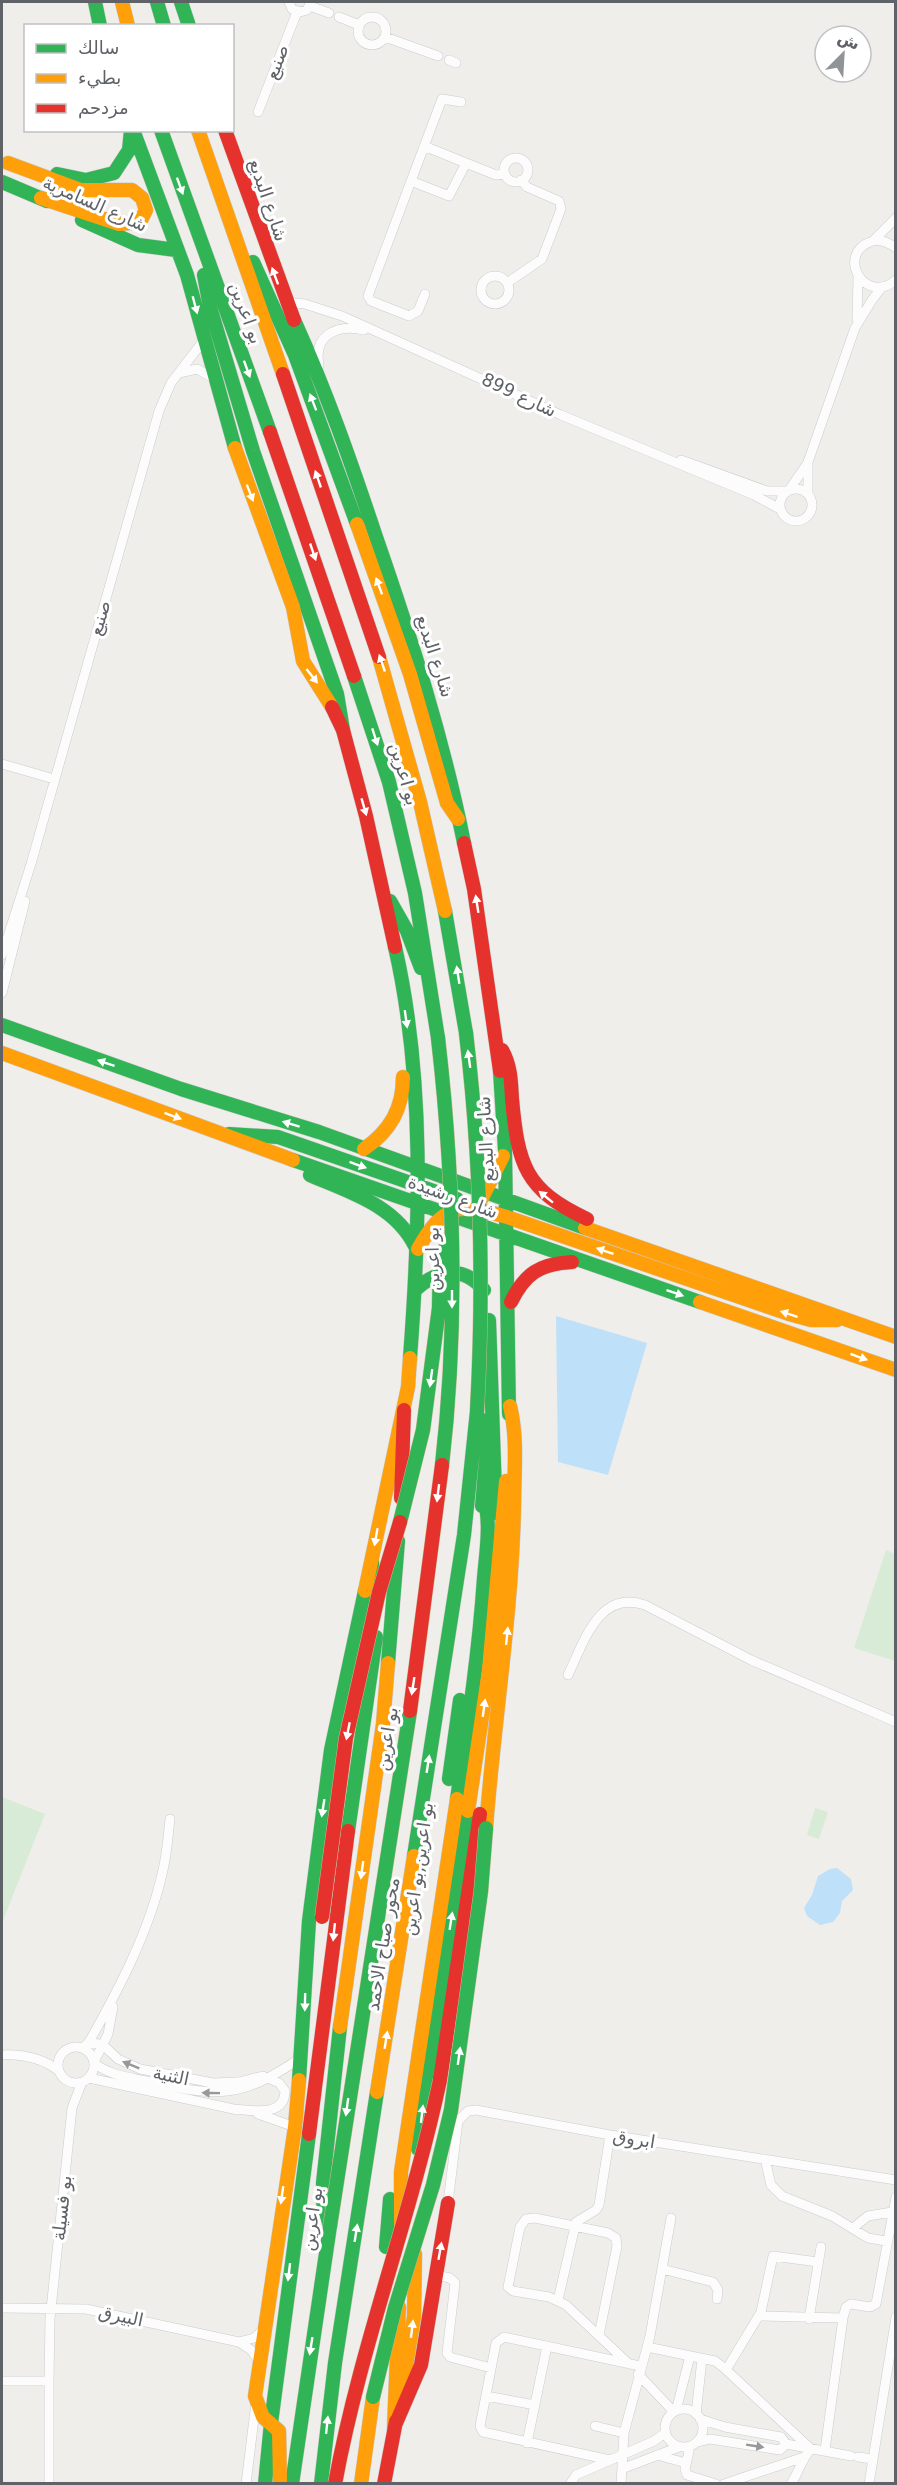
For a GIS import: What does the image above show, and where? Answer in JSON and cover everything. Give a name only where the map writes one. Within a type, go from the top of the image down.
[{"type":"main road","points":[[95,2],[100,24]]},
{"type":"main road","points":[[122,2],[128,24]]},
{"type":"main road","points":[[157,2],[163,24]]},
{"type":"main road","points":[[181,2],[188,24]]},
{"type":"main road","name":"شارع السامرية","points":[[4,162],[71,178],[98,179],[120,167],[129,150],[132,132]]},
{"type":"main road","points":[[133,132],[187,275],[240,466],[293,607],[303,661],[325,691],[343,730]]},
{"type":"main road","name":"بو اعرين","points":[[162,132],[297,506],[389,782],[415,893],[444,1089],[452,1240],[452,1319],[447,1420],[421,1633],[292,2484]]},
{"type":"main road","name":"بو اعرين","points":[[199,132],[384,671],[414,772],[451,938],[466,1033],[476,1119],[483,1254],[477,1411],[487,1439],[483,1496]]},
{"type":"main road","name":"شارع البديع","points":[[226,132],[285,302],[323,384],[432,705],[447,759],[474,889],[498,1045],[508,1236]]},
{"type":"main road","points":[[4,162],[81,190],[132,190],[142,198],[146,210],[140,222],[127,227],[64,203],[41,198]]},
{"type":"main road","name":"شارع السامرية","points":[[2,182],[41,198],[138,245],[177,250]]},
{"type":"main road","points":[[230,226],[258,272],[304,379],[410,674],[447,803],[458,819]]},
{"type":"main road","points":[[203,249],[210,307],[253,451],[337,694],[343,730]]},
{"type":"main road","name":"بو اعرين","points":[[256,2402],[283,2190],[295,2127],[315,1858],[332,1750],[404,1410],[411,1360],[415,1290],[417,1168],[410,1046],[386,895],[343,730]]},
{"type":"main road","points":[[384,2484],[414,2317],[413,2203],[422,2109],[492,1648],[510,1406],[508,1236],[464,1204],[452,1180],[426,987],[407,931],[386,895]]},
{"type":"main road","name":"شارع رشيدة","points":[[5,1027],[181,1089],[364,1149],[896,1337]]},
{"type":"main road","points":[[498,1045],[510,1071],[516,1143],[520,1163],[529,1180],[546,1198],[577,1215],[725,1273],[752,1288]]},
{"type":"main road","points":[[364,1149],[381,1137],[396,1118],[404,1092],[403,1060],[410,1046]]},
{"type":"main road","name":"شارع رشيدة","points":[[2,1053],[292,1160],[896,1370]]},
{"type":"main road","points":[[220,1134],[251,1133],[278,1137],[464,1204],[795,1316],[824,1321],[847,1320]]},
{"type":"main road","points":[[417,1251],[430,1227],[445,1214],[464,1204],[476,1203],[486,1192],[505,1150]]},
{"type":"main road","points":[[292,1160],[308,1174],[349,1192],[399,1221],[414,1240],[417,1251]]},
{"type":"main road","points":[[315,2089],[322,1917],[346,1738],[379,1592],[417,1457],[433,1364],[440,1256],[452,1240]]},
{"type":"main road","points":[[509,1306],[520,1283],[536,1268],[547,1264],[579,1261]]},
{"type":"main road","points":[[415,1290],[434,1274],[456,1271],[476,1280],[488,1298],[495,1492],[503,1524]]},
{"type":"main road","points":[[361,2484],[373,2397],[395,2308],[436,2173],[451,2110],[482,1891],[492,1757],[506,1646],[513,1556],[515,1427],[510,1406]]},
{"type":"main road","points":[[330,2226],[322,2192],[336,2050],[383,1724],[405,1441],[404,1410]]},
{"type":"main road","name":"محور صباح الاحمد","points":[[321,2484],[335,2363],[464,1535],[477,1411]]},
{"type":"main road","points":[[394,2428],[399,2336],[401,2172],[479,1648],[487,1506],[483,1496]]},
{"type":"main road","name":"بو اعرين,بو اعرين","points":[[373,2397],[399,2114],[476,1597],[483,1496]]},
{"type":"main road","points":[[265,2484],[271,2423],[322,2048],[339,1894],[375,1641],[372,1562]]},
{"type":"main road","points":[[335,2484],[355,2391],[430,2135],[485,1774],[492,1757]]},
{"type":"main road","points":[[413,2203],[431,2218],[437,2217],[448,2203]]},
{"type":"main road","points":[[394,2428],[411,2393],[421,2365],[448,2203]]},
{"type":"main road","points":[[256,2402],[263,2417],[279,2431],[281,2438],[280,2484]]},
{"type":"street","points":[[290,2],[297,12],[305,12],[311,4],[329,13]]},
{"type":"street","name":"صنيع","points":[[258,112],[297,12]]},
{"type":"street","points":[[375,16],[385,24],[386,36],[378,44],[367,44],[359,36],[359,26],[362,20],[375,16]]},
{"type":"street","points":[[339,17],[359,26]]},
{"type":"street","points":[[386,36],[438,56]]},
{"type":"street","points":[[425,294],[418,311],[409,316],[371,301],[368,296],[442,99],[461,102]]},
{"type":"street","points":[[424,146],[496,175],[505,174],[514,181],[521,180],[527,174],[527,166],[519,159],[508,161],[505,174]]},
{"type":"street","points":[[411,181],[449,196],[466,163]]},
{"type":"street","points":[[507,283],[539,262],[561,209],[559,201],[527,187],[521,180]]},
{"type":"street","points":[[855,328],[858,277],[855,267],[856,255],[863,246],[873,241],[896,218]]},
{"type":"street","points":[[873,241],[888,242],[896,248]]},
{"type":"street","points":[[858,277],[869,286],[891,285]]},
{"type":"street","points":[[808,462],[808,493],[813,508],[803,520],[788,519],[780,509],[782,497],[808,462],[855,328],[872,300],[891,285]]},
{"type":"street","name":"شارع 899","points":[[285,302],[324,309],[384,333],[561,415],[656,453],[780,509]]},
{"type":"street","name":"شارع 899","points":[[323,384],[318,350],[327,334],[343,327],[384,333]]},
{"type":"street","name":"صنيع","points":[[2,955],[31,864],[156,422],[167,392],[177,374],[195,355],[204,340]]},
{"type":"street","points":[[177,374],[194,369],[206,372],[216,380]]},
{"type":"street","name":"شارع 899","points":[[656,453],[668,455],[767,491],[788,490]]},
{"type":"street","points":[[788,490],[799,488],[808,493]]},
{"type":"street","points":[[2,764],[54,779]]},
{"type":"street","name":"صنيع","points":[[2,993],[19,929],[31,864]]},
{"type":"street","points":[[2,1016],[5,1027]]},
{"type":"street","points":[[568,1675],[599,1615],[614,1604],[633,1601],[792,1679],[896,1722]]},
{"type":"street","points":[[2,2055],[22,2055],[34,2058],[59,2071],[67,2080],[86,2080],[104,2044],[116,1996],[160,1880],[170,1820]]},
{"type":"street","points":[[86,2045],[116,1996]]},
{"type":"street","points":[[34,2058],[61,2054],[71,2048],[86,2045],[104,2044]]},
{"type":"street","name":"الثنية","points":[[104,2044],[127,2065],[190,2080],[224,2084],[259,2076],[270,2078],[285,2091],[281,2104],[275,2109],[233,2109]]},
{"type":"street","points":[[86,2045],[94,2062]]},
{"type":"street","points":[[59,2071],[61,2054]]},
{"type":"street","name":"الثنية","points":[[94,2062],[118,2074],[205,2093],[241,2090],[270,2078],[302,2057]]},
{"type":"street","name":"بو فسيلة","points":[[49,2484],[52,2307],[72,2108],[67,2080]]},
{"type":"street","name":"الثنية","points":[[86,2080],[269,2116],[295,2127]]},
{"type":"street","name":"بو فسيلة","points":[[72,2108],[86,2080]]},
{"type":"street","name":"ابروق","points":[[448,2203],[458,2121],[468,2111],[485,2110],[610,2135],[896,2180]]},
{"type":"street","points":[[558,2300],[575,2226],[578,2220],[596,2210],[599,2205],[610,2135]]},
{"type":"street","points":[[765,2159],[771,2186],[782,2196],[832,2216],[868,2238],[886,2241]]},
{"type":"street","points":[[825,2450],[846,2307],[851,2304],[870,2307],[876,2304],[896,2197]]},
{"type":"street","points":[[854,2228],[868,2216],[892,2212]]},
{"type":"street","points":[[599,2335],[617,2242],[613,2235],[530,2217],[526,2219],[520,2227],[508,2288],[558,2300],[573,2310],[629,2364],[639,2370],[675,2411]]},
{"type":"street","points":[[621,2484],[624,2468],[624,2433],[647,2347],[671,2218]]},
{"type":"street","points":[[809,2319],[821,2247]]},
{"type":"street","points":[[726,2370],[759,2316],[773,2256],[818,2262]]},
{"type":"street","points":[[662,2269],[713,2282],[718,2290],[717,2299]]},
{"type":"street","points":[[436,2275],[450,2278],[455,2283],[456,2294],[447,2353],[450,2357],[491,2368]]},
{"type":"street","name":"البيرق","points":[[2,2307],[52,2307],[104,2312],[239,2342]]},
{"type":"street","points":[[759,2316],[809,2319],[843,2318]]},
{"type":"street","points":[[868,2484],[896,2317]]},
{"type":"street","points":[[239,2342],[254,2338],[265,2327]]},
{"type":"street","points":[[610,2460],[483,2432],[480,2426],[491,2368],[496,2343],[501,2338],[629,2364]]},
{"type":"street","points":[[239,2342],[251,2350],[260,2362]]},
{"type":"street","points":[[527,2443],[548,2346]]},
{"type":"street","points":[[647,2347],[715,2361],[807,2453]]},
{"type":"street","points":[[679,2447],[668,2439],[665,2433],[666,2421],[675,2411],[690,2356]]},
{"type":"street","points":[[702,2359],[698,2416],[703,2431],[694,2444],[686,2463],[686,2472],[690,2477],[716,2484]]},
{"type":"street","points":[[2,2381],[49,2381]]},
{"type":"street","points":[[486,2396],[535,2405]]},
{"type":"street","name":"بو اعرين","points":[[246,2484],[256,2402]]},
{"type":"street","points":[[675,2411],[690,2410],[698,2416],[726,2427],[781,2437],[786,2444],[807,2453]]},
{"type":"street","points":[[595,2426],[624,2433]]},
{"type":"street","points":[[570,2484],[576,2475],[654,2441],[665,2433]]},
{"type":"street","points":[[624,2468],[679,2447],[717,2440],[780,2450],[786,2444]]},
{"type":"street","points":[[724,2484],[807,2453],[825,2450],[873,2459]]},
{"type":"street","points":[[792,2484],[807,2453]]},
{"type":"street","points":[[657,2455],[686,2463]]},
{"type":"green space","points":[[886,1550],[895,1554],[895,1661],[854,1648]]},
{"type":"green space","points":[[2,1797],[45,1814],[2,1923]]},
{"type":"green space","points":[[815,1808],[828,1812],[819,1839],[807,1835]]},
{"type":"water","points":[[556,1316],[647,1343],[608,1475],[558,1462]]},
{"type":"water","points":[[837,1868],[851,1879],[853,1890],[842,1901],[840,1913],[833,1922],[820,1925],[807,1916],[804,1908],[812,1895],[818,1876]]},
{"type":"traffic: fast","points":[[95,2],[100,24]]},
{"type":"traffic: fast","points":[[157,2],[163,24]]},
{"type":"traffic: fast","points":[[181,2],[188,24]]},
{"type":"traffic: fast","points":[[57,174],[86,180],[114,173],[129,150],[131,132]]},
{"type":"traffic: fast","points":[[134,132],[187,275],[235,448]]},
{"type":"traffic: fast","points":[[162,132],[270,432]]},
{"type":"traffic: fast","points":[[2,182],[47,201]]},
{"type":"traffic: fast","points":[[82,220],[138,245],[176,250]]},
{"type":"traffic: fast","points":[[253,262],[295,355],[357,524]]},
{"type":"traffic: fast","points":[[204,275],[210,307],[253,451],[337,694],[343,730]]},
{"type":"traffic: fast","points":[[294,320],[338,428],[402,613],[436,727],[464,843]]},
{"type":"traffic: fast","points":[[354,676],[389,782],[415,893],[438,1038]]},
{"type":"traffic: fast","points":[[390,901],[407,931],[421,968]]},
{"type":"traffic: fast","points":[[445,911],[466,1033]]},
{"type":"traffic: fast","points":[[395,947],[405,997],[411,1048],[418,1152],[416,1256],[410,1358]]},
{"type":"traffic: fast","points":[[2,1025],[181,1089],[319,1132],[585,1228]]},
{"type":"traffic: fast","points":[[466,1033],[475,1127],[480,1222],[477,1411]]},
{"type":"traffic: fast","points":[[438,1038],[448,1144],[452,1252],[450,1359],[442,1465]]},
{"type":"traffic: fast","points":[[500,1071],[505,1150],[509,1414]]},
{"type":"traffic: fast","points":[[229,1134],[278,1137],[457,1199]]},
{"type":"traffic: fast","points":[[293,1160],[700,1302]]},
{"type":"traffic: fast","points":[[310,1175],[355,1194],[383,1210],[396,1220],[415,1246]]},
{"type":"traffic: fast","points":[[400,1522],[423,1430],[439,1308],[440,1256],[450,1241]]},
{"type":"traffic: fast","points":[[415,1290],[441,1274],[450,1273],[468,1276],[484,1290]]},
{"type":"traffic: fast","points":[[489,1320],[495,1492],[499,1514]]},
{"type":"traffic: fast","points":[[414,1856],[464,1535],[477,1411]]},
{"type":"traffic: fast","points":[[482,1420],[487,1449],[482,1506]]},
{"type":"traffic: fast","points":[[457,1799],[482,1606],[488,1526],[483,1496]]},
{"type":"traffic: fast","points":[[388,1663],[398,1541]]},
{"type":"traffic: fast","points":[[372,1562],[375,1604]]},
{"type":"traffic: fast","points":[[299,2080],[309,1921],[331,1750],[365,1591]]},
{"type":"traffic: fast","points":[[348,1831],[376,1637]]},
{"type":"traffic: fast","points":[[449,1779],[460,1700]]},
{"type":"traffic: fast","points":[[330,2226],[410,1711]]},
{"type":"traffic: fast","points":[[418,2149],[468,1811]]},
{"type":"traffic: fast","points":[[373,2397],[395,2308],[433,2185],[451,2110],[481,1891],[486,1828]]},
{"type":"traffic: fast","points":[[292,2484],[330,2226],[323,2202],[323,2183],[340,2027]]},
{"type":"traffic: fast","points":[[321,2484],[335,2363],[377,2092]]},
{"type":"traffic: fast","points":[[271,2423],[309,2134]]},
{"type":"traffic: fast","points":[[386,2247],[390,2199]]},
{"type":"traffic: fast","points":[[265,2484],[271,2423]]},
{"type":"traffic: slow","points":[[122,2],[128,24]]},
{"type":"traffic: slow","points":[[199,132],[283,374]]},
{"type":"traffic: slow","points":[[8,163],[81,190],[132,190],[142,198],[146,210],[140,222],[119,224],[41,198]]},
{"type":"traffic: slow","points":[[235,448],[293,607],[303,661],[332,707]]},
{"type":"traffic: slow","points":[[357,524],[410,674],[447,803],[458,819]]},
{"type":"traffic: slow","points":[[379,657],[420,802],[445,911]]},
{"type":"traffic: slow","points":[[2,1053],[293,1160]]},
{"type":"traffic: slow","points":[[364,1149],[388,1127],[398,1109],[403,1077]]},
{"type":"traffic: slow","points":[[482,1198],[503,1156]]},
{"type":"traffic: slow","points":[[418,1249],[427,1234],[444,1215],[464,1209],[476,1210],[507,1217],[789,1314],[811,1320],[837,1320]]},
{"type":"traffic: slow","points":[[585,1228],[896,1337]]},
{"type":"traffic: slow","points":[[700,1302],[896,1370]]},
{"type":"traffic: slow","points":[[365,1591],[408,1387],[410,1358]]},
{"type":"traffic: slow","points":[[486,1828],[513,1546],[515,1443],[510,1406]]},
{"type":"traffic: slow","points":[[468,1811],[489,1670],[506,1481]]},
{"type":"traffic: slow","points":[[340,2027],[383,1724],[388,1663]]},
{"type":"traffic: slow","points":[[401,2225],[401,2172],[457,1799]]},
{"type":"traffic: slow","points":[[377,2092],[414,1856]]},
{"type":"traffic: slow","points":[[280,2484],[279,2431],[263,2417],[255,2396],[295,2127],[299,2080]]},
{"type":"traffic: slow","points":[[402,2390],[414,2317],[415,2254]]},
{"type":"traffic: slow","points":[[394,2428],[399,2307]]},
{"type":"traffic: slow","points":[[361,2484],[373,2397]]},
{"type":"traffic: jam","points":[[226,132],[294,320]]},
{"type":"traffic: jam","points":[[283,374],[379,657]]},
{"type":"traffic: jam","points":[[270,432],[354,676]]},
{"type":"traffic: jam","points":[[332,707],[343,730],[366,816],[395,947]]},
{"type":"traffic: jam","points":[[464,843],[474,889],[500,1071]]},
{"type":"traffic: jam","points":[[502,1050],[510,1074],[518,1142],[528,1173],[550,1197],[587,1219]]},
{"type":"traffic: jam","points":[[511,1302],[522,1284],[535,1272],[551,1265],[572,1262]]},
{"type":"traffic: jam","points":[[401,1498],[404,1410]]},
{"type":"traffic: jam","points":[[410,1711],[442,1465]]},
{"type":"traffic: jam","points":[[322,1917],[346,1738],[379,1592],[400,1522]]},
{"type":"traffic: jam","points":[[440,2080],[480,1814]]},
{"type":"traffic: jam","points":[[309,2134],[348,1831]]},
{"type":"traffic: jam","points":[[335,2484],[358,2382],[415,2181],[440,2080]]},
{"type":"traffic: jam","points":[[396,2423],[421,2365],[448,2203]]},
{"type":"traffic: jam","points":[[384,2484],[396,2421]]}]
